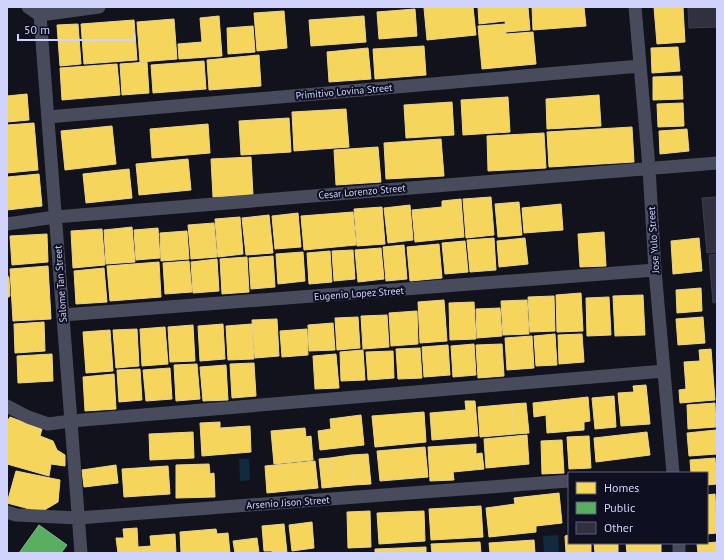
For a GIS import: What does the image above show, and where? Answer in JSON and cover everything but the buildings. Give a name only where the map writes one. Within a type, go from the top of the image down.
[{"type":"street","points":[[28,7],[40,15],[99,7]]},
{"type":"street","name":"Jose Yulo Street","points":[[635,7],[649,168],[655,270],[672,472]]},
{"type":"street","name":"Salome Tan Street","points":[[40,15],[81,553]]},
{"type":"street","name":"Primitivo Lovina Street","points":[[48,117],[640,66]]},
{"type":"street","name":"Cesar Lorenzo Street","points":[[7,224],[55,217],[717,162]]},
{"type":"street","name":"Eugenio Lopez Street","points":[[63,315],[655,270]]},
{"type":"street","points":[[7,406],[28,417],[48,424],[664,371]]},
{"type":"street","name":"Arsenio Jison Street","points":[[7,512],[16,515],[78,518],[568,481]]},
{"type":"water","points":[[239,459],[249,459],[250,480],[240,481]]},
{"type":"water","points":[[558,535],[559,553],[544,553],[543,536]]}]
